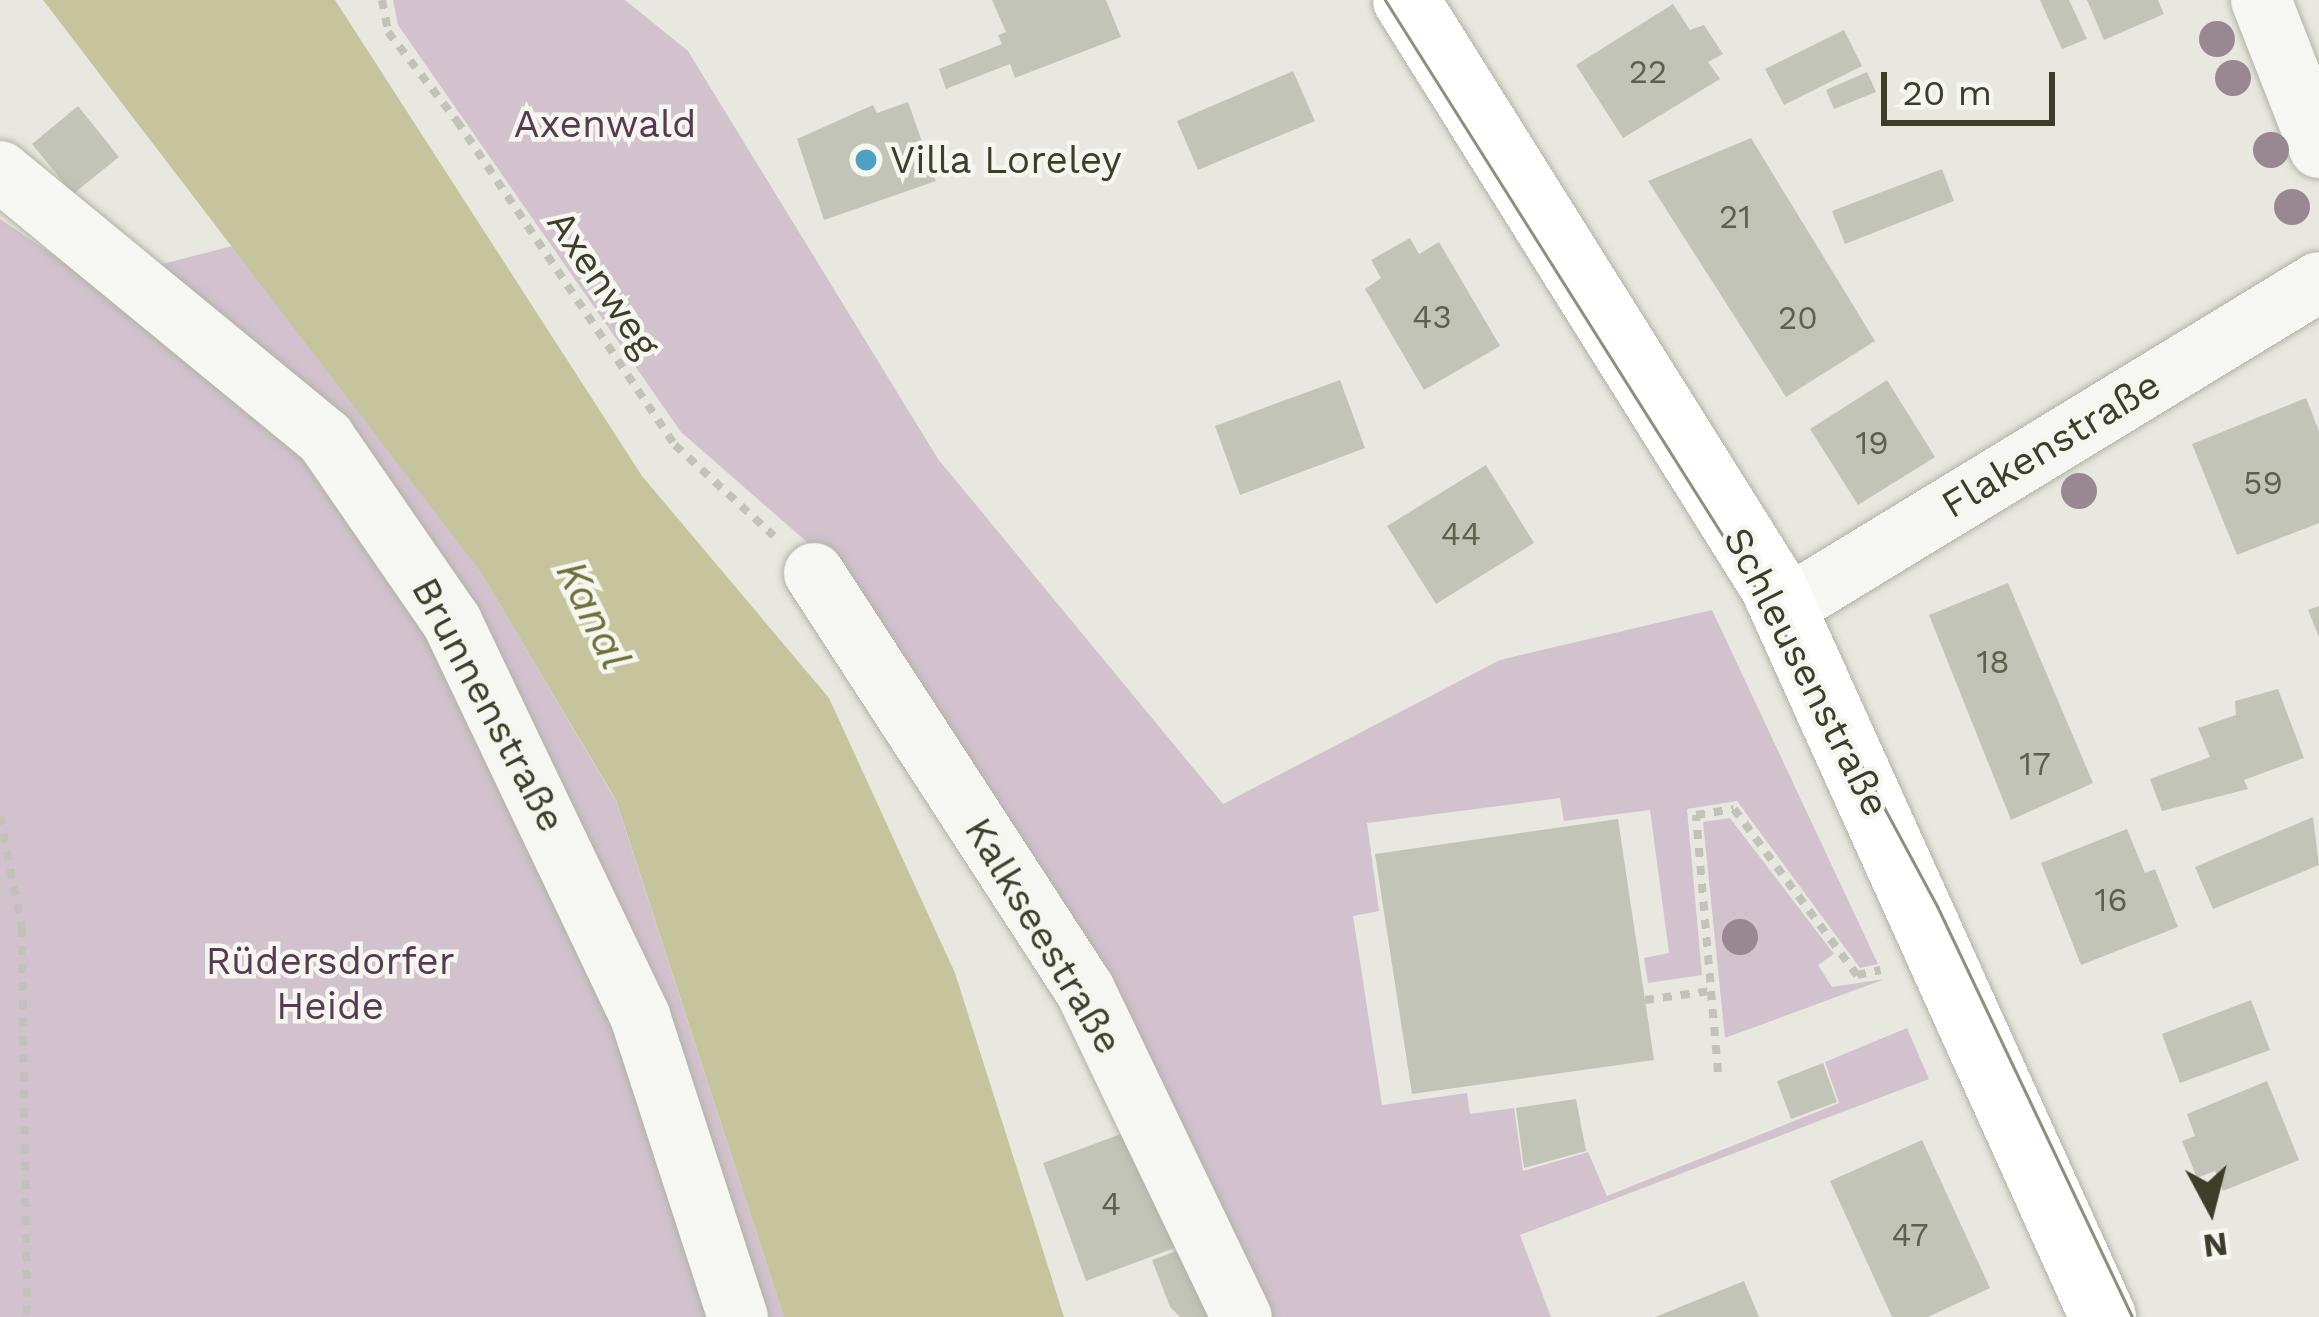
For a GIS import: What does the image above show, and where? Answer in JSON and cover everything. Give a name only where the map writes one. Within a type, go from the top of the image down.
[{"type":"street","name":"Schleusenstraße","points":[[1406,0],[1784,608],[2103,1317]]},
{"type":"street","points":[[2261,0],[2319,148]]},
{"type":"street","name":"Brunnenstraße","points":[[0,171],[325,438],[452,622],[640,1016],[738,1317]]},
{"type":"street","name":"Flakenstraße","points":[[1784,608],[2319,282]]},
{"type":"street","name":"Kalkseestraße","points":[[814,573],[1085,990],[1242,1317]]},
{"type":"path","name":"Axenweg","points":[[382,0],[388,32],[458,121],[675,445],[814,573]]},
{"type":"path","points":[[1718,1072],[1696,815],[1734,809],[1857,975],[1887,968]]},
{"type":"path","points":[[0,816],[22,928],[27,1317]]},
{"type":"path","points":[[1878,947],[1892,980]]},
{"type":"path","points":[[1645,1000],[1710,991]]},
{"type":"green space","name":"Axenwald","points":[[393,0],[625,0],[688,51],[938,459],[1223,804],[1500,660],[1712,610],[1878,964],[1860,968],[1737,801],[1687,809],[1702,975],[1648,983],[1644,958],[1669,953],[1650,810],[1564,821],[1560,798],[1367,823],[1379,911],[1353,916],[1382,1105],[1467,1093],[1470,1114],[1514,1108],[1523,1171],[1588,1152],[1607,1196],[1839,1103],[1825,1062],[1907,1028],[1929,1079],[1520,1235],[1551,1317],[1268,1317],[832,564],[681,432],[398,25]]},
{"type":"green space","name":"Rüdersdorfer Heide","points":[[0,219],[93,282],[236,245],[480,571],[616,801],[784,1317],[0,1317]]},
{"type":"green space","points":[[1730,818],[1834,954],[1818,965],[1832,987],[1885,979],[1725,1038],[1703,822]]},
{"type":"water","name":"Kanal","points":[[43,0],[335,0],[642,476],[829,698],[955,973],[1064,1317],[784,1317],[616,800],[480,571]]},
{"type":"building","points":[[992,0],[1106,0],[1121,37],[1015,78],[1010,64],[946,89],[939,69],[1002,44],[998,35],[1006,32]]},
{"type":"building","points":[[2040,0],[2069,0],[2087,39],[2062,49]]},
{"type":"building","points":[[2087,0],[2158,0],[2164,14],[2104,40]]},
{"type":"building","points":[[1673,4],[1690,30],[1704,25],[1723,54],[1708,62],[1720,79],[1623,138],[1576,65]]},
{"type":"building","points":[[1844,30],[1862,66],[1784,105],[1765,69]]},
{"type":"building","points":[[1293,71],[1315,121],[1198,170],[1177,121]]},
{"type":"building","points":[[1867,72],[1876,92],[1834,109],[1826,90]]},
{"type":"building","name":"Villa Loreley","points":[[908,102],[936,181],[824,220],[797,139],[873,105],[877,113]]},
{"type":"building","points":[[78,106],[119,157],[73,194],[32,144]]},
{"type":"building","points":[[1751,138],[1875,341],[1786,397],[1648,181]]},
{"type":"building","points":[[1942,169],[1954,201],[1845,244],[1832,211]]},
{"type":"building","points":[[1410,238],[1419,254],[1439,242],[1500,346],[1424,390],[1365,289],[1381,278],[1371,260]]},
{"type":"building","points":[[1340,380],[1365,448],[1240,495],[1215,426]]},
{"type":"building","points":[[1887,380],[1935,457],[1858,505],[1810,429]]},
{"type":"building","points":[[2306,398],[2319,431],[2319,523],[2237,555],[2192,444]]},
{"type":"building","points":[[1486,465],[1534,543],[1436,604],[1387,526]]},
{"type":"building","points":[[2008,583],[2093,783],[2011,820],[1929,615]]},
{"type":"building","points":[[2319,606],[2319,637],[2308,610]]},
{"type":"building","points":[[2278,689],[2304,758],[2244,780],[2248,789],[2162,811],[2150,779],[2210,757],[2198,728],[2236,715],[2235,701]]},
{"type":"building","points":[[2313,817],[2319,865],[2213,909],[2195,867]]},
{"type":"building","points":[[1618,819],[1654,1060],[1412,1094],[1375,854]]},
{"type":"building","points":[[2127,829],[2145,873],[2155,869],[2178,927],[2081,965],[2041,863]]},
{"type":"building","points":[[2251,1000],[2270,1050],[2180,1083],[2162,1034]]},
{"type":"building","points":[[1823,1063],[1837,1102],[1791,1119],[1777,1081]]},
{"type":"building","points":[[2267,1081],[2299,1160],[2223,1191],[2215,1171],[2197,1178],[2182,1141],[2195,1136],[2187,1114]]},
{"type":"building","points":[[1576,1099],[1586,1151],[1524,1168],[1516,1108]]},
{"type":"building","points":[[1137,1128],[1180,1246],[1086,1281],[1043,1163]]},
{"type":"building","points":[[1922,1140],[1990,1288],[1928,1317],[1892,1317],[1830,1181]]},
{"type":"building","points":[[1190,1246],[1218,1317],[1180,1317],[1170,1307],[1152,1260]]},
{"type":"building","points":[[1744,1281],[1759,1317],[1655,1317]]},
{"type":"tram line","points":[[1385,0],[1825,698],[1937,906],[2132,1317]]},
{"type":"place","name":"Villa Loreley","points":[[866,160]]}]
